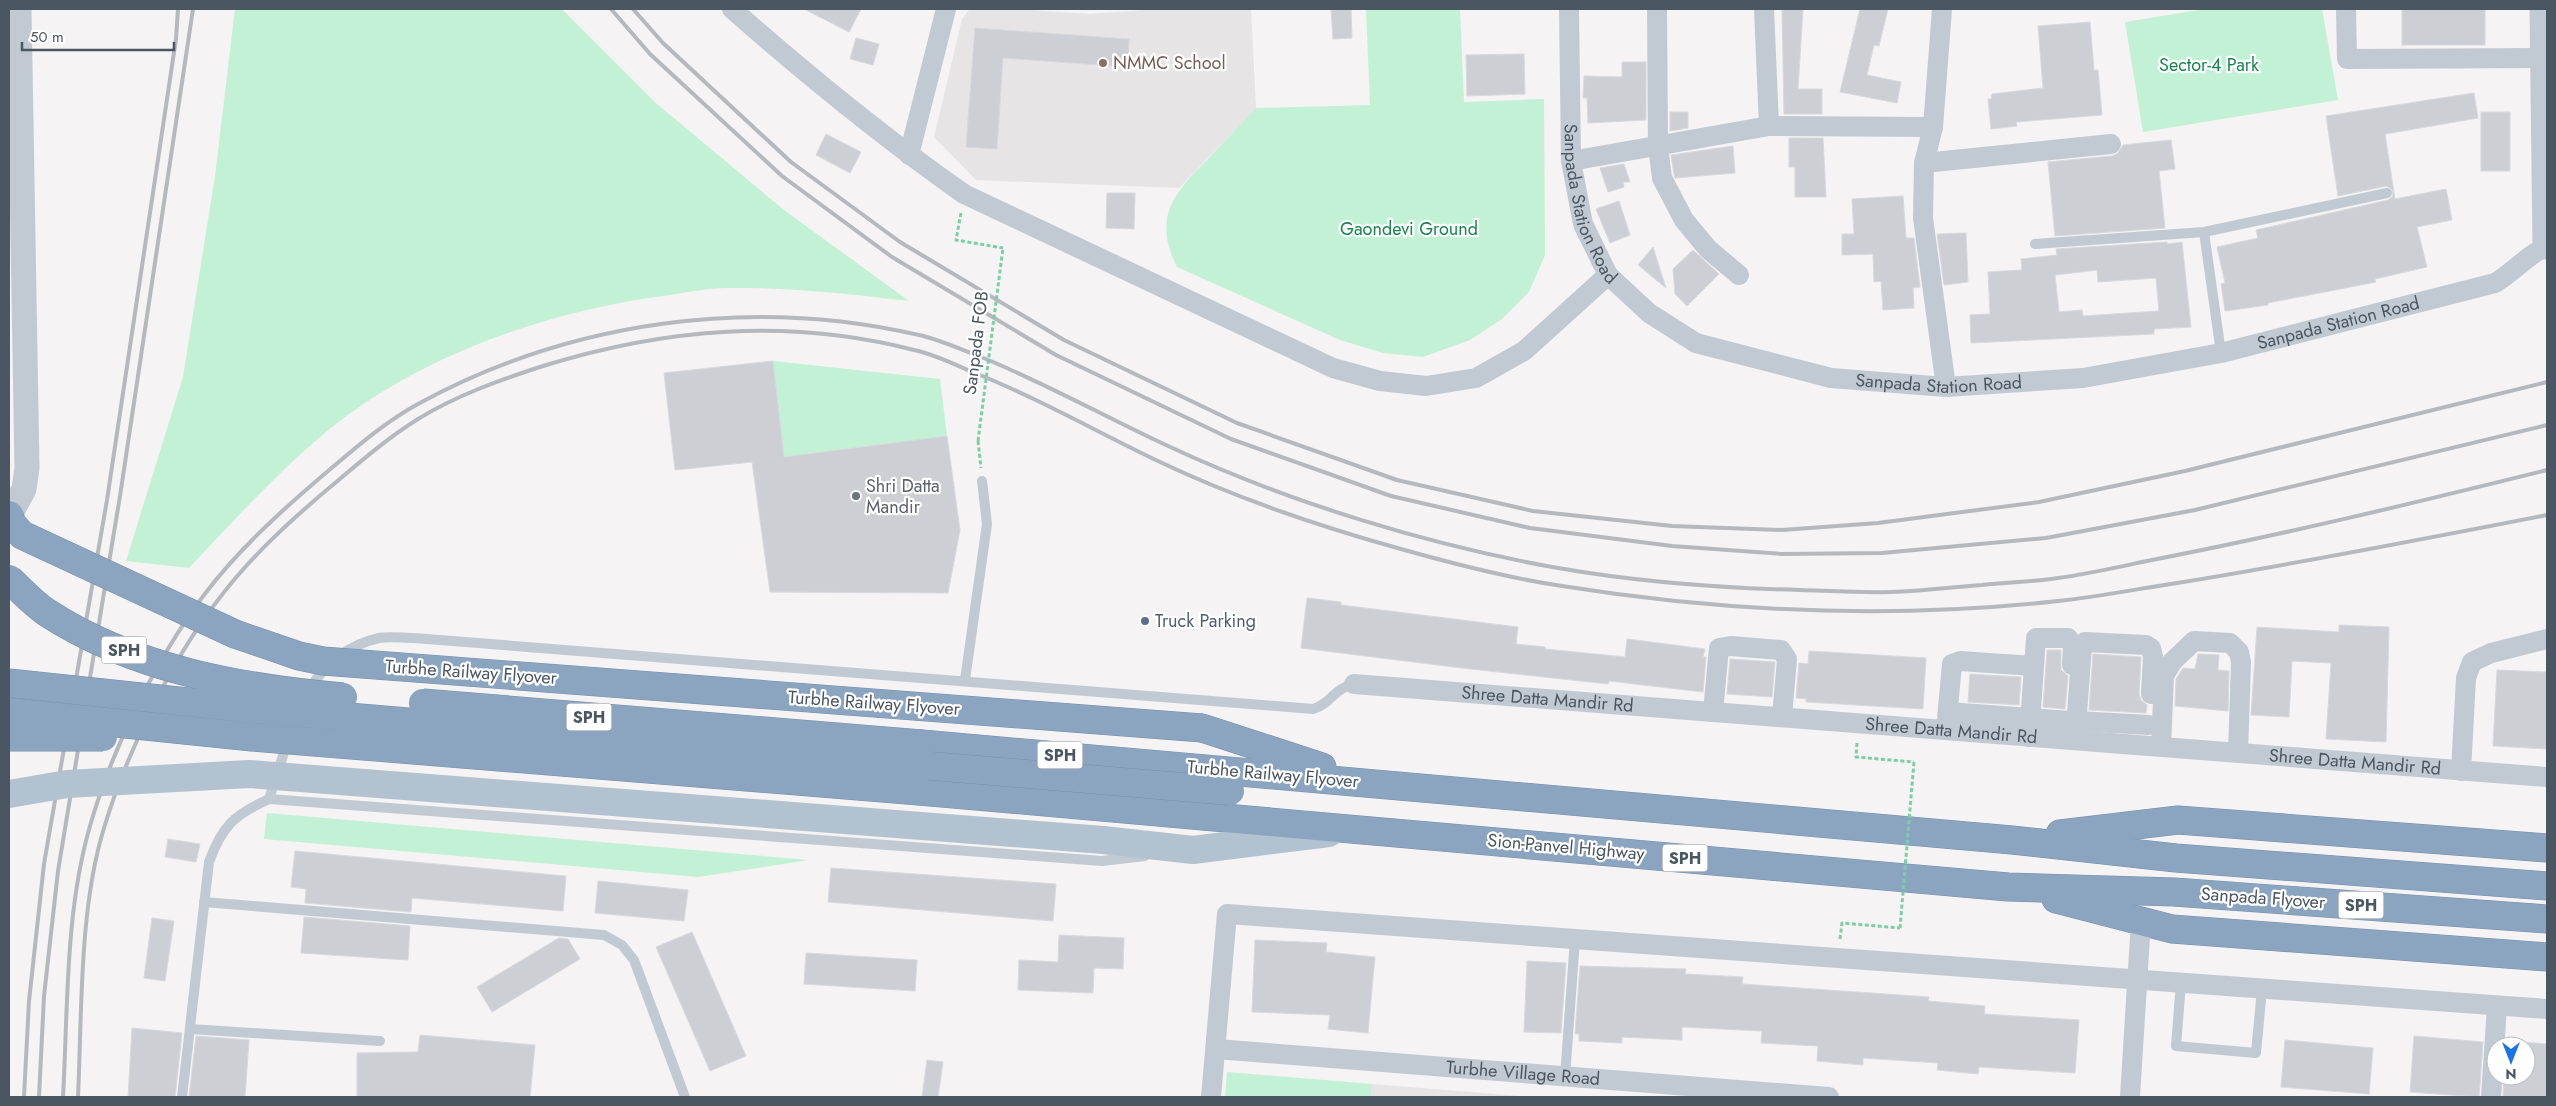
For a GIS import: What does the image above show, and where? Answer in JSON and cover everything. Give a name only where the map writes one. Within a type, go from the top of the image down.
[{"type":"highway","name":"Turbhe Railway Flyover","points":[[9,516],[12,524],[22,535],[235,634],[299,656],[315,659],[1202,728],[1369,782]]},
{"type":"highway","name":"Turbhe Railway Flyover","points":[[9,579],[45,611],[99,641],[202,677],[255,688],[1369,782]]},
{"type":"highway","points":[[9,683],[254,708],[1230,791],[1287,775]]},
{"type":"highway","name":"SPH","points":[[9,712],[252,736],[1363,829]]},
{"type":"highway","points":[[9,737],[252,736]]},
{"type":"highway","name":"SPH","points":[[1369,782],[2012,840]]},
{"type":"highway","points":[[2012,840],[2178,820],[2547,848]]},
{"type":"highway","name":"Sion-Panvel Highway","points":[[1363,829],[2008,887]]},
{"type":"highway","name":"Sanpada Flyover","points":[[2012,840],[2176,858],[2547,886]]},
{"type":"highway","points":[[2008,887],[2172,929],[2547,957]]},
{"type":"highway","name":"Sanpada Flyover","points":[[2008,887],[2174,892],[2547,919]]},
{"type":"main road","points":[[9,794],[67,784],[249,774],[1103,840],[1193,850],[1363,829]]},
{"type":"street","points":[[9,516],[24,489],[26,468],[19,9]]},
{"type":"street","points":[[732,9],[809,76],[909,155],[964,194],[1333,368],[1380,381],[1426,386],[1476,378],[1524,351],[1608,275]]},
{"type":"street","points":[[909,155],[946,9]]},
{"type":"street","name":"Sanpada Station Road","points":[[1569,9],[1571,162],[1583,224],[1608,275],[1649,313],[1696,343],[1831,378],[1946,387],[2083,378],[2221,353],[2495,283],[2508,276],[2529,255],[2546,246]]},
{"type":"street","points":[[1657,9],[1658,146],[1662,178],[1684,220],[1708,249],[1739,275]]},
{"type":"street","points":[[1764,9],[1769,126]]},
{"type":"street","points":[[1942,9],[1933,127],[1924,163],[1922,218],[1946,387]]},
{"type":"street","points":[[2346,9],[2347,60],[2545,58]]},
{"type":"street","points":[[2542,9],[2545,58],[2546,246]]},
{"type":"street","points":[[1571,162],[1769,126],[1933,127]]},
{"type":"street","points":[[1924,163],[2111,144]]},
{"type":"street","points":[[2030,728],[2036,638],[2068,638],[2074,646],[2073,731]]},
{"type":"street","points":[[2461,771],[2466,678],[2472,662],[2491,654],[2547,639]]},
{"type":"street","points":[[2154,746],[2164,676],[2168,668],[2194,641],[2230,643],[2240,652],[2241,662],[2238,753]]},
{"type":"street","points":[[2073,731],[2082,646],[2085,642],[2146,645],[2151,648],[2153,656],[2149,725],[2154,746]]},
{"type":"street","points":[[1713,712],[1719,648],[1730,646],[1781,650],[1787,658],[1782,717]]},
{"type":"street","points":[[1947,721],[1952,664],[1955,662],[2034,666]]},
{"type":"street","name":"Shree Datta Mandir Rd","points":[[1354,684],[1782,717],[1947,721],[2073,731],[2154,746],[2547,777]]},
{"type":"street","points":[[2073,731],[2149,725]]},
{"type":"street","points":[[1211,1097],[1227,914],[2547,1009]]},
{"type":"street","points":[[2130,1097],[2141,921]]},
{"type":"street","points":[[2491,1097],[2497,1006]]},
{"type":"street","name":"Turbhe Village Road","points":[[1216,1049],[1790,1096],[1829,1097]]},
{"type":"lane","points":[[2035,244],[2204,232],[2386,192]]},
{"type":"lane","points":[[2204,232],[2221,353]]},
{"type":"lane","points":[[965,680],[987,524],[982,481]]},
{"type":"lane","points":[[269,799],[294,724],[303,701],[314,682],[344,651],[379,638],[414,638],[965,680],[1313,709],[1322,706],[1342,686],[1354,684]]},
{"type":"lane","points":[[182,1097],[209,862],[217,840],[241,812],[269,799],[1102,861],[1193,850]]},
{"type":"lane","points":[[204,902],[604,935],[622,944],[634,960],[685,1097]]},
{"type":"lane","points":[[1565,1077],[1574,939]]},
{"type":"lane","points":[[2181,983],[2176,1046],[2256,1053],[2262,989]]},
{"type":"lane","points":[[190,1029],[380,1041]]},
{"type":"path","name":"Sanpada FOB","points":[[964,194],[956,240],[1003,248],[978,441],[982,481]]},
{"type":"path","points":[[1842,923],[1900,928],[1914,762],[1856,757]]},
{"type":"shaded area","name":"NMMC School","points":[[970,9],[1017,9],[1089,14],[1158,9],[1251,9],[1256,108],[1179,188],[976,180],[934,137],[962,19]]},
{"type":"shaded area","points":[[1372,1084],[1533,1097],[1371,1097]]},
{"type":"green space","points":[[235,9],[562,9],[657,104],[784,210],[909,301],[795,290],[719,288],[625,302],[534,324],[445,358],[404,379],[364,404],[327,431],[291,464],[189,568],[126,561],[183,377],[215,176]]},
{"type":"green space","name":"Gaondevi Ground","points":[[1366,9],[1460,9],[1464,102],[1544,99],[1545,255],[1529,292],[1502,319],[1470,340],[1423,357],[1383,353],[1340,340],[1177,267],[1167,234],[1167,220],[1170,207],[1177,195],[1256,108],[1370,105]]},
{"type":"green space","name":"Sector-4 Park","points":[[2205,9],[2322,9],[2338,100],[2143,132],[2125,22]]},
{"type":"green space","points":[[773,361],[940,379],[947,436],[784,457]]},
{"type":"green space","points":[[267,813],[809,860],[698,877],[264,839]]},
{"type":"green space","points":[[1227,1072],[1372,1084],[1371,1097],[1225,1097]]},
{"type":"building","points":[[804,9],[861,9],[849,32]]},
{"type":"building","points":[[1331,9],[1351,9],[1352,38],[1333,39]]},
{"type":"building","points":[[1782,9],[1803,9],[1798,89],[1822,89],[1822,114],[1784,114]]},
{"type":"building","points":[[1860,9],[1888,9],[1879,46],[1874,45],[1867,75],[1901,82],[1897,103],[1840,92]]},
{"type":"building","points":[[2402,9],[2485,9],[2485,45],[2402,45]]},
{"type":"building","points":[[2090,22],[2094,70],[2098,70],[2102,115],[2016,122],[2017,126],[1991,129],[1988,99],[1991,99],[1992,94],[2043,88],[2038,26]]},
{"type":"building","points":[[975,28],[1129,39],[1128,67],[1003,58],[997,149],[966,147]]},
{"type":"building","points":[[856,38],[879,44],[873,65],[850,59]]},
{"type":"building","points":[[1524,54],[1525,94],[1467,96],[1466,55]]},
{"type":"building","points":[[1622,62],[1646,62],[1646,120],[1588,123],[1587,98],[1583,98],[1584,76],[1622,77]]},
{"type":"building","points":[[2474,93],[2478,118],[2385,134],[2395,199],[2446,189],[2452,220],[2417,227],[2427,267],[2375,279],[2376,282],[2268,303],[2268,305],[2225,311],[2221,284],[2225,283],[2217,247],[2258,238],[2256,230],[2388,200],[2393,196],[2392,189],[2386,186],[2338,196],[2326,116]]},
{"type":"building","points":[[1670,112],[1688,112],[1688,128],[1670,131]]},
{"type":"building","points":[[2481,112],[2510,112],[2510,171],[2481,171]]},
{"type":"building","points":[[826,134],[861,152],[850,173],[816,155]]},
{"type":"building","points":[[1789,138],[1823,138],[1826,197],[1795,197],[1795,167],[1789,167]]},
{"type":"building","points":[[2171,140],[2175,169],[2159,171],[2165,228],[2055,236],[2048,162],[2112,156],[2118,153],[2123,145]]},
{"type":"building","points":[[1733,146],[1735,173],[1675,178],[1671,155]]},
{"type":"building","points":[[1624,164],[1630,182],[1623,182],[1624,187],[1608,192],[1600,168]]},
{"type":"building","points":[[1107,193],[1135,193],[1134,229],[1106,228]]},
{"type":"building","points":[[1903,196],[1906,238],[1914,238],[1920,287],[1913,288],[1914,308],[1883,310],[1881,281],[1874,282],[1873,254],[1842,255],[1842,234],[1854,234],[1852,199]]},
{"type":"building","points":[[1619,201],[1630,235],[1610,243],[1596,209]]},
{"type":"building","points":[[1966,233],[1968,282],[1944,285],[1937,234]]},
{"type":"building","points":[[2182,242],[2191,327],[2154,329],[2154,334],[1971,343],[1970,315],[1990,314],[1988,272],[2022,270],[2021,259],[2057,255],[2056,249]],"holes":[[[2097,270],[2098,282],[2156,278],[2159,311],[2083,316],[2082,310],[2059,312],[2055,275]]]},
{"type":"building","points":[[1653,247],[1666,288],[1638,265]]},
{"type":"building","points":[[1693,250],[1719,274],[1687,306],[1675,294],[1673,269]]},
{"type":"building","name":"Shri Datta Mandir","points":[[773,361],[784,457],[947,436],[960,530],[948,593],[770,592],[752,462],[675,470],[664,373]]},
{"type":"building","points":[[1307,598],[1341,602],[1341,605],[1518,627],[1516,644],[1545,647],[1545,649],[1625,657],[1627,639],[1705,649],[1703,657],[1706,657],[1703,692],[1609,681],[1608,684],[1470,669],[1301,648]]},
{"type":"building","points":[[2339,625],[2389,627],[2386,742],[2326,739],[2331,663],[2292,661],[2289,717],[2251,715],[2257,627],[2339,632]]},
{"type":"building","points":[[2047,650],[2061,650],[2061,670],[2068,676],[2065,709],[2043,707]]},
{"type":"building","points":[[1809,651],[1926,658],[1923,709],[1806,702],[1806,699],[1796,698],[1799,663],[1808,664]]},
{"type":"building","points":[[2093,654],[2141,657],[2139,694],[2141,700],[2147,705],[2146,713],[2089,710]]},
{"type":"building","points":[[2198,654],[2219,655],[2218,670],[2229,671],[2228,711],[2175,706],[2176,679],[2183,668],[2195,669]]},
{"type":"building","points":[[1730,659],[1775,662],[1772,697],[1727,694]]},
{"type":"building","points":[[2497,670],[2547,672],[2547,749],[2493,746]]},
{"type":"building","points":[[1970,674],[2021,677],[2019,705],[1968,702]]},
{"type":"building","points":[[168,839],[200,844],[196,862],[165,857]]},
{"type":"building","points":[[295,851],[566,876],[563,911],[412,898],[411,912],[305,903],[306,889],[291,887]]},
{"type":"building","points":[[831,868],[1056,884],[1053,921],[828,902]]},
{"type":"building","points":[[598,881],[688,890],[684,921],[595,913]]},
{"type":"building","points":[[304,917],[410,926],[408,960],[301,953]]},
{"type":"building","points":[[152,918],[174,921],[165,981],[144,978]]},
{"type":"building","points":[[692,932],[746,1056],[710,1071],[656,947]]},
{"type":"building","points":[[1059,935],[1124,938],[1123,969],[1094,968],[1093,993],[1018,990],[1019,960],[1058,962]]},
{"type":"building","points":[[559,938],[568,939],[580,959],[492,1012],[477,987]]},
{"type":"building","points":[[1255,940],[1327,943],[1326,952],[1375,957],[1368,1033],[1328,1029],[1330,1015],[1252,1012]]},
{"type":"building","points":[[806,953],[917,960],[915,991],[804,984]]},
{"type":"building","points":[[1527,961],[1566,963],[1561,1033],[1524,1032]]},
{"type":"building","points":[[1580,966],[1686,969],[1685,974],[1743,977],[1742,984],[1929,997],[1928,1001],[1985,1006],[1984,1014],[2079,1020],[2075,1073],[1979,1067],[1978,1074],[1937,1070],[1938,1063],[1863,1058],[1863,1065],[1817,1061],[1818,1046],[1761,1043],[1762,1031],[1682,1027],[1682,1040],[1622,1037],[1622,1043],[1579,1041],[1579,1034],[1575,1034]]},
{"type":"building","points":[[132,1028],[182,1033],[175,1097],[128,1097]]},
{"type":"building","points":[[420,1035],[535,1045],[530,1097],[357,1097],[357,1053],[418,1052]]},
{"type":"building","points":[[196,1036],[249,1040],[245,1097],[189,1097]]},
{"type":"building","points":[[2414,1036],[2483,1042],[2479,1097],[2410,1092]]},
{"type":"building","points":[[2285,1040],[2373,1048],[2369,1094],[2281,1087]]},
{"type":"building","points":[[2536,1043],[2547,1044],[2547,1097],[2503,1097],[2504,1086],[2536,1086]]},
{"type":"building","points":[[927,1060],[943,1062],[938,1097],[922,1097]]},
{"type":"railway","points":[[24,1097],[29,1001],[44,864],[107,500],[176,39],[178,9]]},
{"type":"railway","points":[[39,1097],[44,996],[58,871],[120,496],[193,9]]},
{"type":"railway","points":[[611,9],[650,54],[782,176],[892,257],[1056,355],[1231,439],[1391,496],[1530,528],[1672,546],[1782,554],[1882,553],[2046,538],[2195,510],[2547,425]]},
{"type":"railway","points":[[633,9],[663,43],[791,162],[900,242],[1064,340],[1237,423],[1397,480],[1533,511],[1672,526],[1782,530],[1878,523],[2039,502],[2185,471],[2547,382]]},
{"type":"railway","points":[[63,1097],[72,926],[76,892],[90,826],[110,766],[123,736],[153,676],[186,620],[230,563],[260,533],[321,477],[392,420],[418,404],[476,376],[537,353],[599,335],[662,324],[727,318],[791,318],[855,323],[919,335],[940,341],[1001,365],[1144,435],[1214,466],[1310,503],[1359,519],[1459,547],[1558,568],[1648,581],[1709,586],[1880,592],[1914,591],[2049,579],[2103,570],[2298,529],[2547,470]]},
{"type":"railway","points":[[78,1097],[81,996],[86,926],[96,859],[104,828],[124,770],[137,740],[167,679],[201,624],[244,568],[273,538],[355,466],[407,426],[433,410],[479,389],[543,366],[589,353],[681,336],[727,332],[774,331],[867,340],[914,350],[942,359],[1019,392],[1136,451],[1219,488],[1309,521],[1421,555],[1501,575],[1623,595],[1685,602],[1747,607],[1872,611],[1996,607],[2058,601],[2270,567],[2547,515]]},
{"type":"place","name":"NMMC School","points":[[1103,63]]},
{"type":"place","name":"Shri Datta Mandir","points":[[856,496]]},
{"type":"place","name":"Truck Parking","points":[[1145,621]]}]
